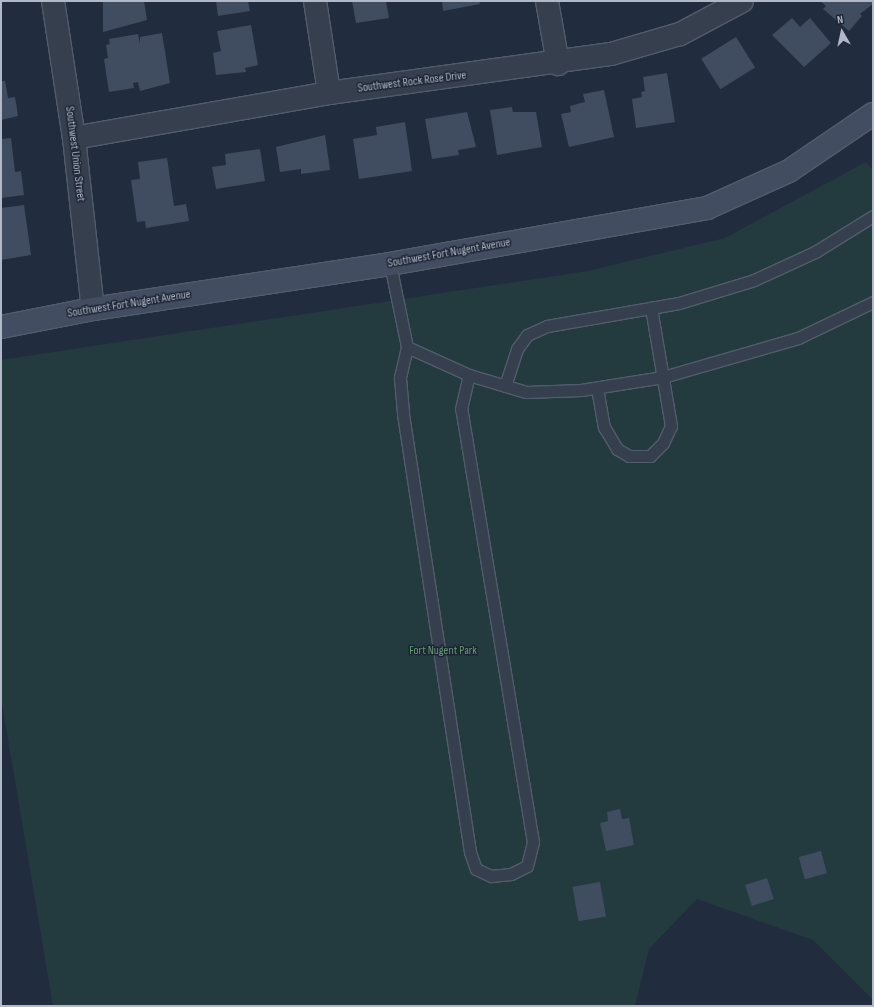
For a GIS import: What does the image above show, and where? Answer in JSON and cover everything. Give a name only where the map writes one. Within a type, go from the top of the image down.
[{"type":"street","name":"Southwest Union Street","points":[[53,1],[74,138],[93,308]]},
{"type":"street","points":[[315,1],[329,93]]},
{"type":"street","points":[[547,1],[558,64]]},
{"type":"street","name":"Southwest Rock Rose Drive","points":[[74,138],[329,93],[558,64],[611,54],[680,34],[742,1]]},
{"type":"street","name":"Southwest Fort Nugent Avenue","points":[[1,327],[93,308],[390,264],[707,208],[790,171],[873,114]]},
{"type":"lane","points":[[505,386],[517,349],[527,335],[547,326],[651,308],[754,280],[816,252],[873,216]]},
{"type":"lane","points":[[390,264],[406,347],[400,378],[403,414],[470,852],[476,869],[491,876],[511,874],[527,866],[533,842],[461,409],[469,375]]},
{"type":"lane","points":[[406,347],[469,375],[526,392],[597,388],[663,378],[798,338],[873,302]]},
{"type":"lane","points":[[597,388],[604,427],[617,448],[629,456],[650,456],[663,443],[671,426],[651,308]]},
{"type":"green space","name":"Fort Nugent Park","points":[[866,162],[873,170],[873,1000],[813,940],[697,899],[649,949],[635,1006],[53,1006],[1,698],[1,360],[588,271],[725,238]]},
{"type":"building","points":[[103,1],[144,1],[147,20],[103,32]]},
{"type":"building","points":[[216,1],[248,1],[250,11],[218,16]]},
{"type":"building","points":[[352,1],[386,1],[389,18],[356,23]]},
{"type":"building","points":[[442,1],[479,1],[480,4],[443,11]]},
{"type":"building","points":[[820,1],[873,1],[873,4],[860,14],[862,16],[849,31],[823,9],[826,6]]},
{"type":"building","points":[[792,18],[800,27],[810,18],[831,43],[804,67],[772,35]]},
{"type":"building","points":[[251,25],[258,65],[245,68],[246,72],[216,75],[213,53],[221,51],[217,31]]},
{"type":"building","points":[[162,33],[170,83],[140,91],[138,82],[133,83],[134,88],[109,92],[104,59],[108,58],[106,45],[110,44],[109,39],[138,34],[140,44],[140,37]]},
{"type":"building","points":[[736,37],[755,68],[720,89],[701,59]]},
{"type":"building","points":[[667,73],[675,122],[636,128],[632,99],[642,97],[641,92],[645,91],[643,77]]},
{"type":"building","points":[[1,81],[5,81],[8,98],[15,97],[18,116],[1,120]]},
{"type":"building","points":[[604,90],[614,137],[569,147],[561,114],[571,112],[570,106],[585,102],[583,94]]},
{"type":"building","points":[[512,107],[513,112],[536,112],[542,147],[497,155],[490,110]]},
{"type":"building","points":[[467,112],[476,147],[458,150],[459,155],[432,159],[425,119]]},
{"type":"building","points":[[405,122],[412,171],[359,179],[353,139],[377,135],[376,127]]},
{"type":"building","points":[[325,135],[330,170],[301,174],[301,169],[280,172],[276,147]]},
{"type":"building","points":[[11,138],[15,172],[21,171],[24,195],[1,198],[1,139]]},
{"type":"building","points":[[260,149],[265,181],[216,189],[212,167],[226,165],[225,154]]},
{"type":"building","points":[[167,158],[174,206],[186,204],[189,221],[146,228],[145,221],[137,222],[131,180],[140,179],[138,162]]},
{"type":"building","points":[[24,205],[31,255],[1,260],[1,208]]},
{"type":"building","points":[[620,809],[622,819],[629,818],[634,845],[606,851],[600,823],[608,821],[607,812]]},
{"type":"building","points":[[821,851],[827,873],[805,879],[799,857]]},
{"type":"building","points":[[767,878],[774,899],[752,906],[745,885]]},
{"type":"building","points":[[600,882],[606,916],[579,921],[572,887]]}]
